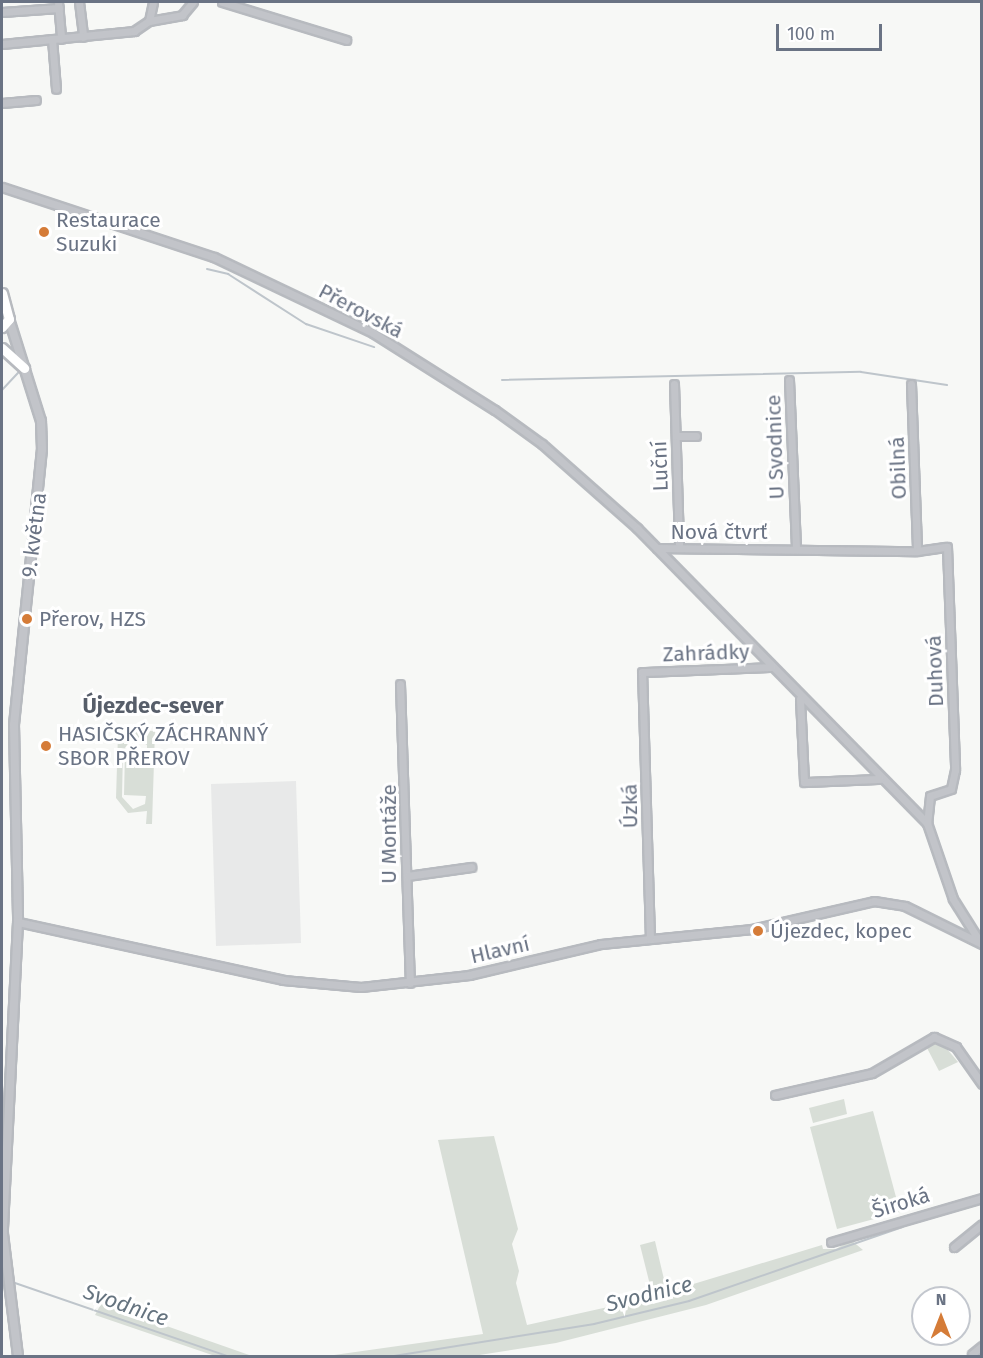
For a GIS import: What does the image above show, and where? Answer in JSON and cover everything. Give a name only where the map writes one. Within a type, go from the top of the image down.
[{"type":"main road","name":"9. května","points":[[2,293],[9,319]]},
{"type":"main road","points":[[2,327],[9,319]]},
{"type":"main road","points":[[2,348],[24,368]]},
{"type":"street","points":[[79,2],[83,37]]},
{"type":"street","points":[[147,24],[153,2]]},
{"type":"street","points":[[2,44],[83,37],[147,24],[182,15],[193,2]]},
{"type":"street","points":[[222,2],[346,40]]},
{"type":"street","points":[[2,12],[58,5],[61,39]]},
{"type":"street","points":[[52,39],[56,89]]},
{"type":"street","points":[[2,103],[36,100]]},
{"type":"street","name":"Přerovská","points":[[2,187],[214,256],[373,333],[542,444],[657,548]]},
{"type":"street","name":"9. května","points":[[9,319],[41,421],[42,449],[16,679],[18,922],[3,1234],[18,1356]]},
{"type":"street","name":"U Svodnice","points":[[789,380],[796,549]]},
{"type":"street","name":"Luční","points":[[674,384],[679,547]]},
{"type":"street","name":"Obilná","points":[[911,384],[917,551]]},
{"type":"street","points":[[676,436],[696,436]]},
{"type":"street","name":"Nová čtvrť","points":[[657,548],[917,551],[947,547],[947,552]]},
{"type":"street","name":"Nová čtvrť","points":[[657,548],[800,699],[927,824]]},
{"type":"street","name":"Duhová","points":[[947,552],[955,765],[951,789]]},
{"type":"street","name":"Zahrádky","points":[[642,672],[772,667]]},
{"type":"street","name":"Úzká","points":[[642,672],[650,939]]},
{"type":"street","name":"U Montáže","points":[[400,684],[410,983]]},
{"type":"street","points":[[800,699],[804,782],[880,779]]},
{"type":"street","name":"Nová čtvrť","points":[[951,789],[930,796],[927,824],[953,899],[981,943]]},
{"type":"street","points":[[407,876],[471,867]]},
{"type":"street","name":"Hlavní","points":[[18,922],[283,980],[361,987],[469,975],[601,944],[752,929],[885,901],[981,943]]},
{"type":"street","points":[[775,1095],[872,1073],[934,1037],[956,1047],[981,1084]]},
{"type":"street","name":"Široká","points":[[831,1242],[981,1198]]},
{"type":"street","points":[[954,1247],[981,1224]]},
{"type":"street","points":[[972,1354],[981,1346]]},
{"type":"shaded area","points":[[133,730],[155,731],[152,824],[146,824],[147,811],[128,813],[116,798],[118,734],[125,734],[125,739]],"holes":[[[139,740],[147,745],[147,753],[125,752],[124,795],[146,796],[145,804],[133,809],[122,797],[123,751],[129,742]]]},
{"type":"shaded area","points":[[296,781],[301,943],[216,946],[211,784]]},
{"type":"shaded area","points":[[934,1043],[942,1043],[958,1062],[939,1071],[927,1048]]},
{"type":"shaded area","points":[[844,1099],[847,1114],[813,1123],[809,1108]]},
{"type":"shaded area","points":[[873,1111],[900,1212],[837,1229],[810,1127]]},
{"type":"shaded area","points":[[494,1136],[518,1229],[512,1244],[519,1271],[516,1283],[527,1325],[653,1297],[640,1245],[655,1241],[667,1292],[822,1245],[823,1249],[836,1249],[851,1240],[863,1250],[706,1305],[556,1343],[473,1356],[327,1356],[483,1334],[438,1140]]},
{"type":"shaded area","points":[[101,1304],[252,1356],[215,1356],[95,1315]]},
{"type":"waterway","points":[[207,269],[228,274],[306,324],[374,347]]},
{"type":"waterway","points":[[2,390],[19,372]]},
{"type":"waterway","points":[[502,380],[861,372],[947,385]]},
{"type":"waterway","name":"Svodnice","points":[[394,1356],[594,1324],[689,1301],[903,1227]]},
{"type":"waterway","name":"Svodnice","points":[[15,1283],[227,1356]]},
{"type":"place","name":"Restaurace Suzuki","points":[[44,232]]},
{"type":"place","name":"Přerov, HZS","points":[[27,619]]},
{"type":"place","name":"HASIČSKÝ ZÁCHRANNÝ SBOR PŘEROV","points":[[46,746]]},
{"type":"place","name":"Újezdec, kopec","points":[[758,931]]},
{"type":"district","name":"Újezdec-sever","points":[[153,706]]}]
